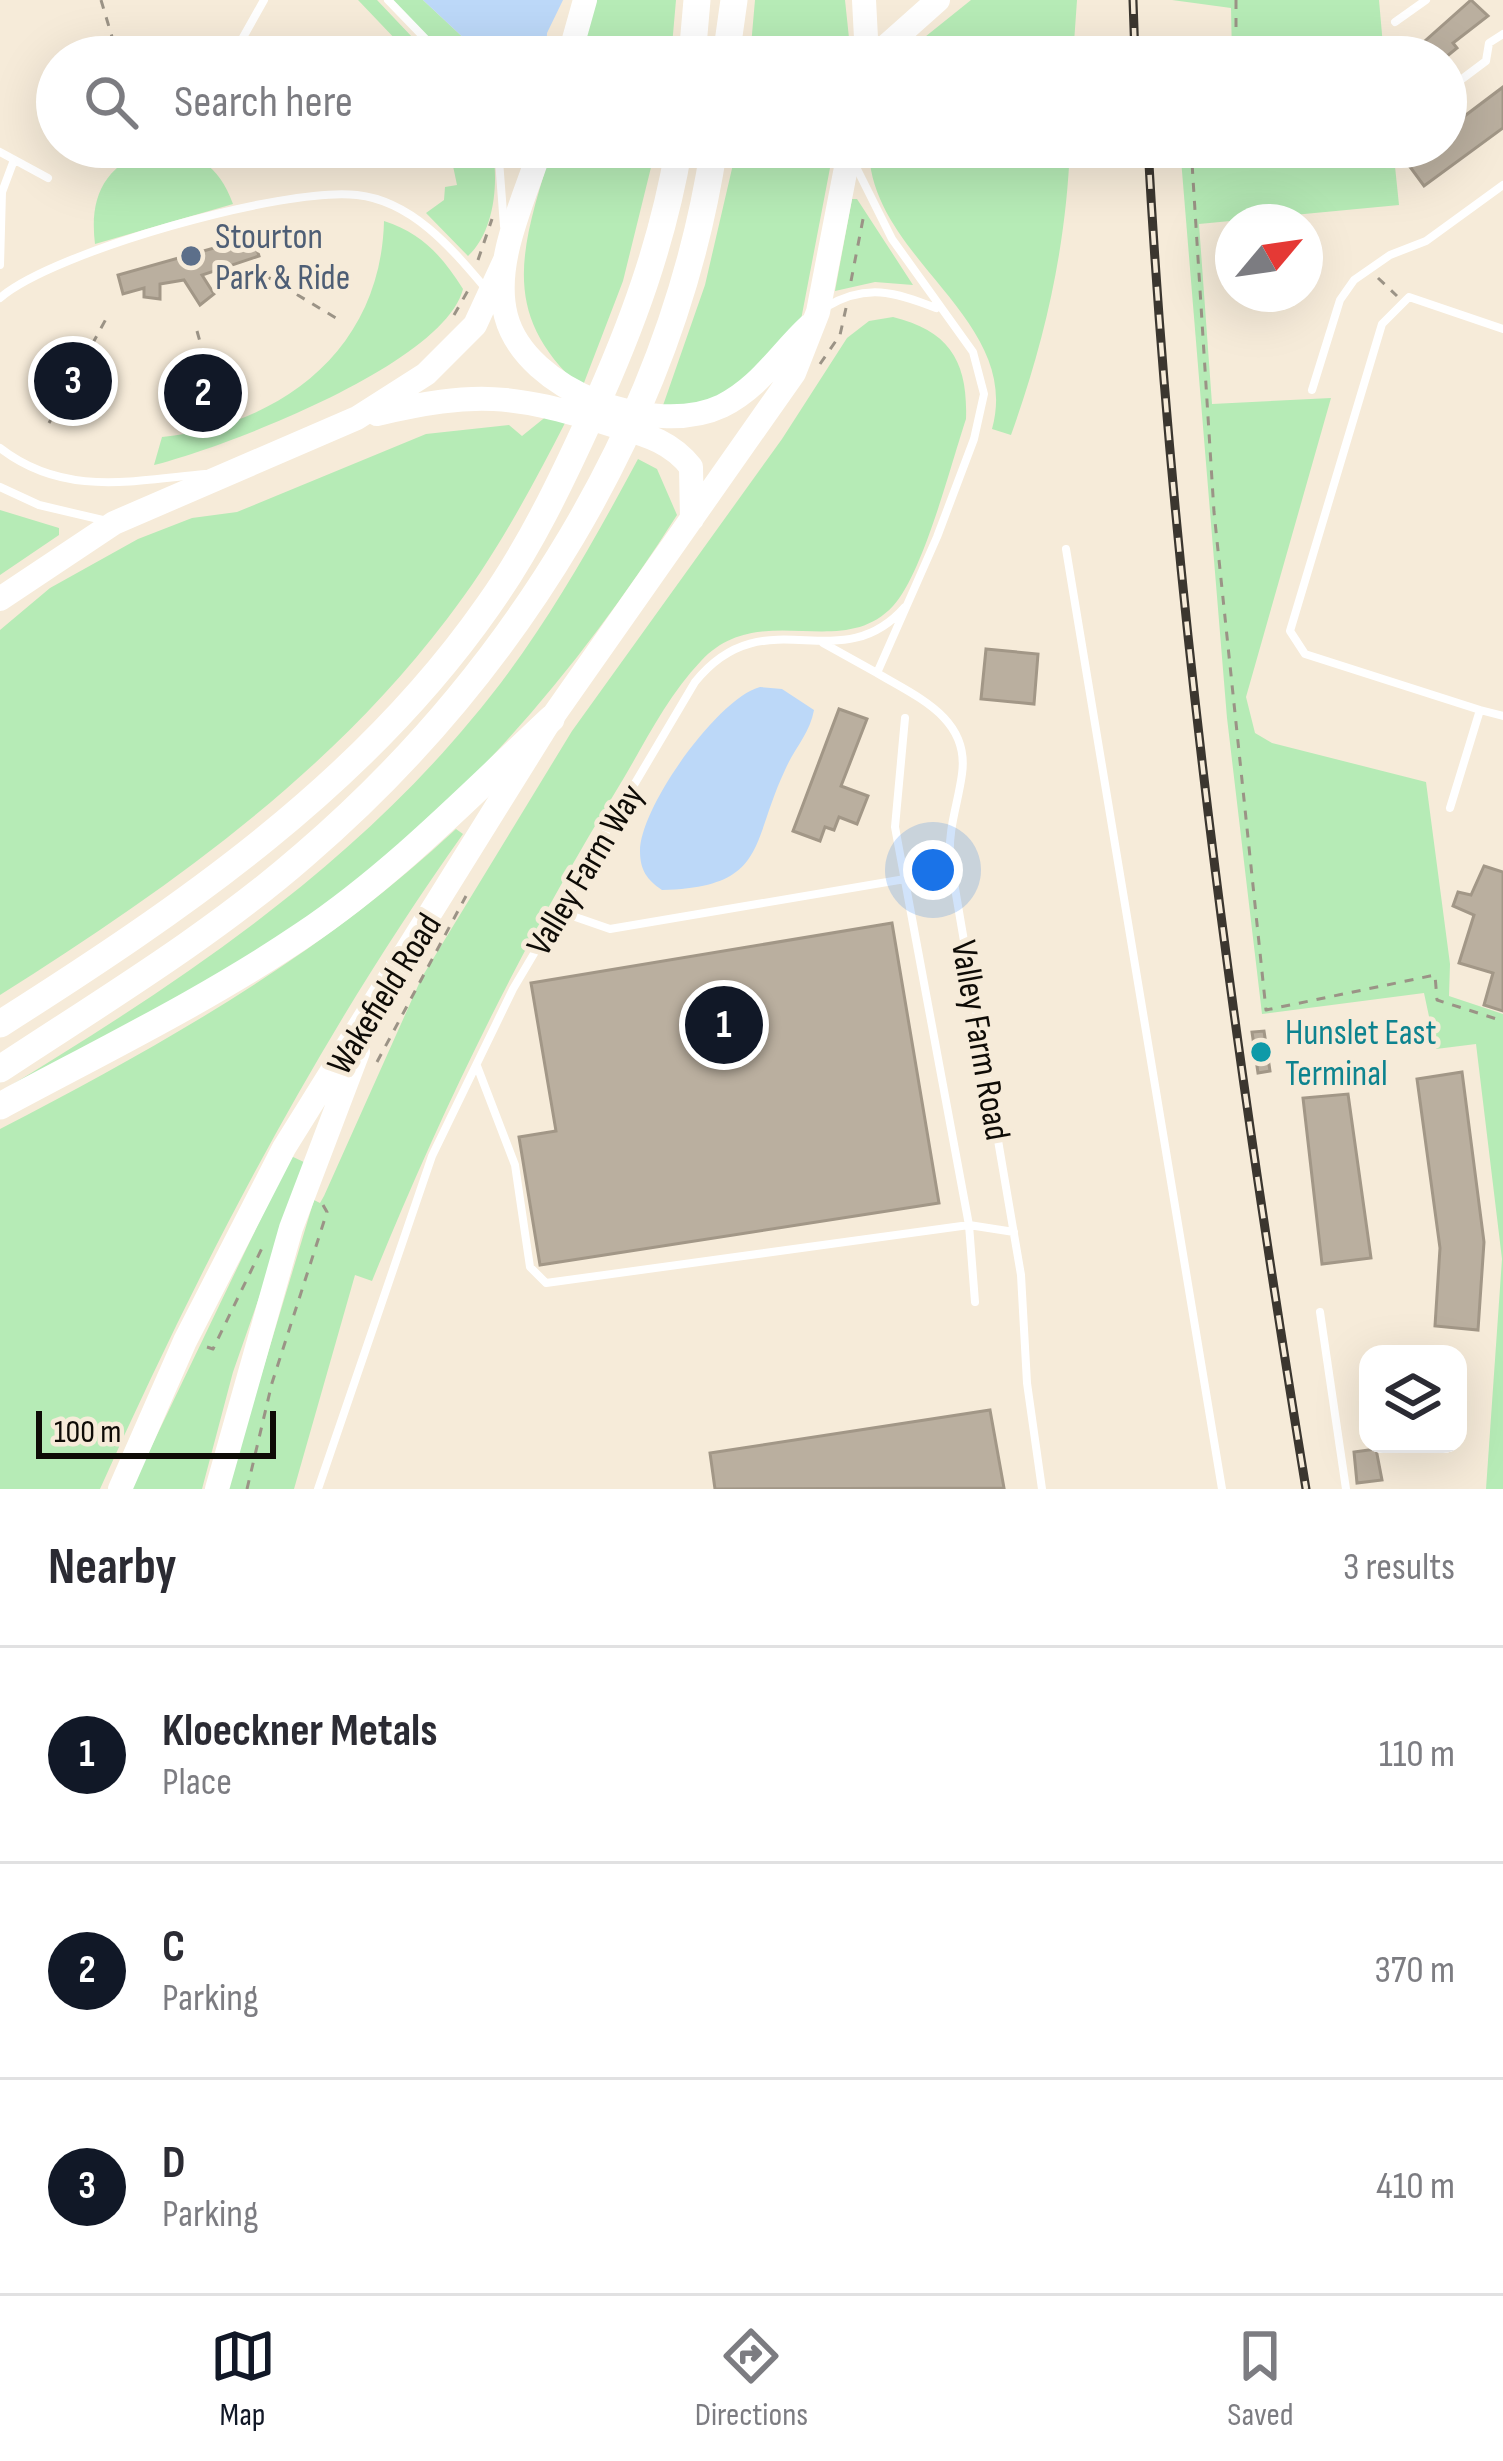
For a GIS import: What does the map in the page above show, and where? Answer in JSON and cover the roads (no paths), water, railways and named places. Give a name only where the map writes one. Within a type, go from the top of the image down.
[{"type":"highway","points":[[694,36],[697,0]]},
{"type":"highway","points":[[729,36],[734,0]]},
{"type":"highway","points":[[0,1024],[125,945],[240,862],[339,774],[488,607],[573,457],[618,357],[656,260],[675,168]]},
{"type":"highway","points":[[0,1069],[261,890],[370,793],[506,638],[608,470],[653,368],[688,271],[709,168]]},
{"type":"highway","points":[[0,1106],[206,996],[306,933],[420,842],[551,718]]},
{"type":"main road","points":[[575,36],[585,0]]},
{"type":"main road","points":[[864,0],[868,36]]},
{"type":"main road","points":[[895,36],[938,0]]},
{"type":"main road","points":[[534,168],[506,256],[498,305],[522,348],[560,381],[629,411],[673,418],[701,414],[744,392],[817,316]]},
{"type":"main road","name":"Wakefield Road","points":[[120,1489],[184,1341],[284,1148],[551,718],[794,373],[817,316],[845,168]]},
{"type":"main road","points":[[357,418],[445,358],[498,305]]},
{"type":"main road","points":[[0,599],[114,523],[223,472],[357,418],[442,399],[508,396],[663,441],[691,467],[692,523]]},
{"type":"main road","points":[[218,1489],[303,1198],[376,1005]]},
{"type":"lane","points":[[244,36],[264,0]]},
{"type":"lane","points":[[388,0],[423,36]]},
{"type":"lane","points":[[1396,22],[1426,0]]},
{"type":"lane","points":[[1467,76],[1486,62],[1490,44],[1503,34]]},
{"type":"lane","points":[[0,152],[49,178]]},
{"type":"lane","points":[[0,265],[2,192],[14,160]]},
{"type":"lane","points":[[500,168],[506,256]]},
{"type":"lane","points":[[857,168],[868,195],[938,309],[973,352],[984,394],[974,440],[916,591],[877,674]]},
{"type":"lane","points":[[1312,390],[1340,300],[1367,269],[1426,242],[1503,185]]},
{"type":"lane","points":[[0,298],[50,265],[305,195],[360,195],[409,213],[442,240],[498,305]]},
{"type":"lane","points":[[817,316],[849,293],[895,292],[938,309]]},
{"type":"lane","points":[[1503,329],[1408,297],[1382,324],[1290,631],[1305,654],[1503,716]]},
{"type":"lane","points":[[0,448],[36,472],[76,483],[223,472]]},
{"type":"lane","points":[[3,491],[114,523]]},
{"type":"lane","points":[[1066,549],[1222,1489]]},
{"type":"lane","name":"Valley Farm Way","points":[[318,1489],[432,1156],[558,911],[708,666],[738,644],[758,639],[846,641],[886,627],[916,591]]},
{"type":"lane","name":"Valley Farm Road","points":[[822,643],[944,715],[962,753],[948,836],[950,859],[1014,1232],[1042,1489]]},
{"type":"lane","points":[[1450,808],[1480,710]]},
{"type":"lane","points":[[904,718],[896,826],[969,1225],[975,1302]]},
{"type":"lane","points":[[558,911],[610,929],[905,879]]},
{"type":"lane","points":[[476,1064],[511,1150],[530,1268],[545,1282],[969,1225],[1014,1232]]},
{"type":"lane","points":[[1320,1312],[1346,1489]]},
{"type":"water","points":[[423,0],[563,0],[547,36],[462,36]]},
{"type":"water","points":[[760,687],[782,689],[814,710],[759,840],[738,870],[721,880],[662,890],[645,874],[640,858],[643,832],[653,808],[704,732],[743,695]]},
{"type":"railway","points":[[1133,0],[1134,36]]},
{"type":"railway","points":[[1149,168],[1173,484],[1209,820],[1306,1489]]},
{"type":"place","name":"Stourton Park & Ride","points":[[191,256]]},
{"type":"place","name":"D","points":[[73,381]]},
{"type":"place","name":"C","points":[[203,393]]},
{"type":"place","name":"Kloeckner Metals","points":[[724,1025]]},
{"type":"place","name":"Hunslet East Terminal","points":[[1261,1052]]}]
